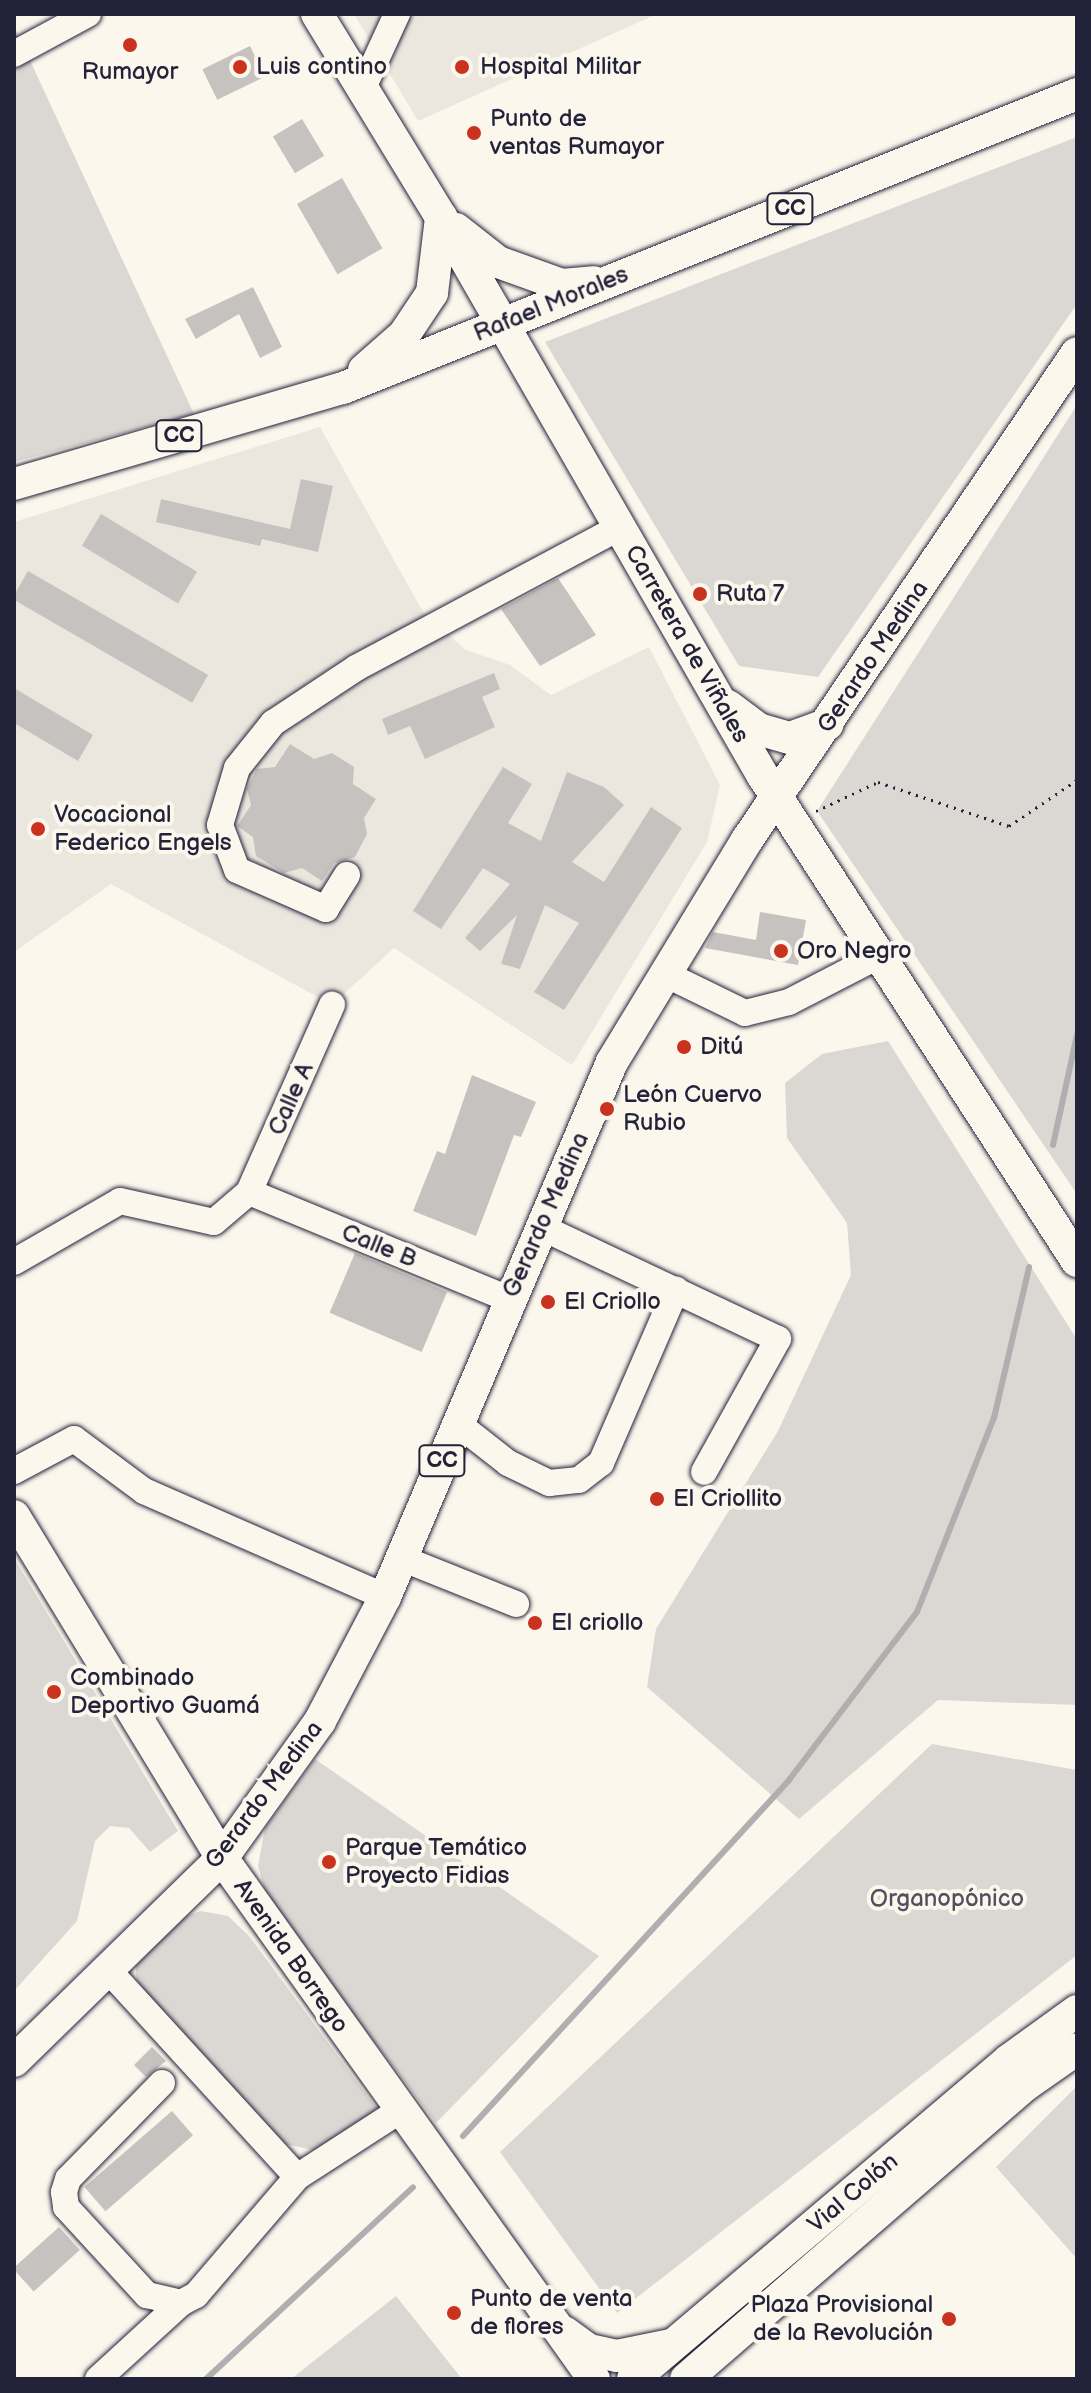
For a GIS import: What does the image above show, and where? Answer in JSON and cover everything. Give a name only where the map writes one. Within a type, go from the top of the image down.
[{"type":"main road","name":"Carretera de Viñales","points":[[317,14],[441,217],[778,797],[1077,1261]]},
{"type":"main road","name":"Rafael Morales","points":[[14,484],[343,388],[1077,94]]},
{"type":"main road","points":[[441,217],[498,262],[562,285],[613,280]]},
{"type":"main road","points":[[343,388],[404,335],[432,293],[441,217]]},
{"type":"main road","name":"Gerardo Medina","points":[[14,2061],[110,1972],[222,1858],[320,1721],[385,1597],[612,1062],[663,973],[778,797],[1077,353]]},
{"type":"main road","points":[[719,699],[758,729],[790,738],[828,724]]},
{"type":"main road","name":"Avenida Borrego","points":[[14,1516],[222,1858],[399,2111],[594,2379]]},
{"type":"main road","name":"Vial Colón","points":[[633,2379],[1009,2060],[1077,2011]]},
{"type":"main road","name":"Vial Colón","points":[[697,2374],[1027,2084],[1077,2049]]},
{"type":"main road","points":[[552,2323],[589,2350],[617,2356],[673,2345]]},
{"type":"main road","points":[[552,2323],[562,2376]]},
{"type":"street","points":[[14,54],[88,14]]},
{"type":"street","points":[[362,90],[397,14]]},
{"type":"street","points":[[347,875],[326,909],[237,870],[220,825],[237,768],[273,723],[365,663],[620,527]]},
{"type":"street","points":[[663,973],[745,1013],[789,1002],[878,956]]},
{"type":"street","name":"Calle A","points":[[249,1192],[332,1005]]},
{"type":"street","points":[[14,1262],[120,1201],[214,1222],[249,1192]]},
{"type":"street","name":"Calle B","points":[[249,1192],[509,1299]]},
{"type":"street","points":[[541,1227],[778,1339],[704,1472]]},
{"type":"street","points":[[457,1423],[508,1463],[549,1483],[579,1480],[601,1463],[676,1290]]},
{"type":"street","points":[[14,1471],[74,1439],[144,1491],[385,1597]]},
{"type":"street","points":[[401,1558],[516,1604]]},
{"type":"street","points":[[110,1972],[297,2177]]},
{"type":"street","points":[[162,2083],[68,2179],[64,2192],[66,2207],[147,2295],[181,2303]]},
{"type":"street","points":[[98,2379],[181,2303],[196,2295],[297,2177],[399,2111]]},
{"type":"path","points":[[796,825],[878,782],[1009,826],[1077,780]]},
{"type":"path","points":[[554,2379],[562,2376]]},
{"type":"shaded area","name":"Hospital Militar","points":[[354,14],[657,14],[418,121]]},
{"type":"shaded area","points":[[320,427],[423,612],[466,650],[510,665],[551,695],[649,647],[720,785],[707,842],[572,1065],[394,948],[332,1005],[111,884],[14,952],[14,522]]},
{"type":"green space","points":[[14,26],[194,414],[14,462]]},
{"type":"green space","points":[[1077,137],[1077,304],[818,677],[739,666],[545,342]]},
{"type":"green space","points":[[1077,405],[1077,1194],[817,811]]},
{"type":"green space","points":[[888,1041],[1076,1338],[1077,1705],[938,1700],[799,1819],[647,1687],[656,1629],[778,1431],[851,1275],[847,1223],[787,1138],[785,1083],[822,1054]]},
{"type":"green space","name":"Combinado Deportivo Guamá","points":[[14,1558],[178,1831],[150,1852],[129,1828],[110,1826],[95,1841],[77,1921],[14,1991]]},
{"type":"green space","name":"Organopónico","points":[[932,1744],[1077,1770],[1077,1955],[617,2313],[500,2152]]},
{"type":"green space","points":[[315,1759],[599,1956],[436,2123],[268,1901],[258,1866],[265,1828]]},
{"type":"green space","points":[[201,1911],[228,1916],[249,1936],[380,2113],[334,2145],[313,2150],[285,2144],[260,2126],[137,1982],[135,1962],[183,1917]]},
{"type":"green space","points":[[1077,2086],[1077,2259],[996,2167]]},
{"type":"green space","points":[[396,2296],[462,2379],[291,2379]]},
{"type":"building","points":[[250,46],[265,77],[217,100],[202,69]]},
{"type":"building","points":[[302,119],[324,156],[295,173],[273,137]]},
{"type":"building","points":[[342,178],[382,248],[337,274],[297,204]]},
{"type":"building","points":[[253,287],[282,347],[260,358],[239,314],[196,339],[185,319]]},
{"type":"building","points":[[301,479],[333,486],[318,552],[262,539],[260,546],[156,522],[161,499],[290,529]]},
{"type":"building","points":[[101,514],[197,572],[178,603],[82,546]]},
{"type":"building","points":[[28,571],[208,675],[192,703],[14,600]]},
{"type":"building","points":[[558,578],[596,635],[540,666],[501,609]]},
{"type":"building","points":[[494,673],[500,689],[482,697],[495,727],[425,759],[410,726],[388,735],[382,719]]},
{"type":"building","points":[[14,688],[93,735],[78,761],[14,723]]},
{"type":"building","points":[[290,744],[314,759],[332,753],[354,767],[353,784],[376,799],[364,818],[367,834],[355,857],[334,863],[322,881],[302,868],[284,873],[256,856],[253,837],[237,826],[251,805],[247,789],[257,769],[275,767]]},
{"type":"building","points":[[503,767],[532,784],[508,823],[541,841],[567,772],[604,787],[624,805],[572,862],[604,882],[651,807],[682,828],[564,1010],[534,992],[579,923],[545,905],[520,969],[501,964],[517,915],[480,951],[465,938],[510,884],[483,868],[441,929],[413,911]]},
{"type":"building","points":[[760,912],[806,920],[798,965],[705,948],[713,932],[756,940]]},
{"type":"building","points":[[472,1075],[536,1102],[521,1137],[514,1135],[476,1236],[413,1211],[437,1151],[445,1154]]},
{"type":"building","points":[[355,1253],[447,1292],[422,1352],[330,1313]]},
{"type":"building","points":[[152,2047],[166,2061],[146,2077],[134,2065]]},
{"type":"building","points":[[172,2111],[193,2135],[105,2211],[84,2187]]},
{"type":"building","points":[[59,2227],[80,2250],[34,2292],[14,2268]]},
{"type":"waterway","points":[[1053,1145],[1077,1035]]},
{"type":"waterway","points":[[463,2136],[789,1780],[917,1612],[994,1418],[1029,1267]]},
{"type":"waterway","points":[[206,2379],[413,2187]]},
{"type":"place","name":"Rumayor","points":[[130,45]]},
{"type":"place","name":"Luis contino","points":[[240,67]]},
{"type":"place","name":"Hospital Militar","points":[[462,67]]},
{"type":"place","name":"Punto de ventas Rumayor","points":[[474,133]]},
{"type":"place","name":"Ruta 7","points":[[700,594]]},
{"type":"place","name":"Vocacional Federico Engels","points":[[38,829]]},
{"type":"place","name":"Oro Negro","points":[[781,951]]},
{"type":"place","name":"Ditú","points":[[684,1047]]},
{"type":"place","name":"León Cuervo Rubio","points":[[607,1109]]},
{"type":"place","name":"El Criollo","points":[[548,1302]]},
{"type":"place","name":"El Criollito","points":[[657,1499]]},
{"type":"place","name":"El criollo","points":[[535,1623]]},
{"type":"place","name":"Combinado Deportivo Guamá","points":[[54,1692]]},
{"type":"place","name":"Parque Temático Proyecto Fidias","points":[[329,1862]]},
{"type":"place","name":"Punto de venta de flores","points":[[454,2313]]},
{"type":"place","name":"Plaza Provisional de la Revolución","points":[[949,2319]]}]
